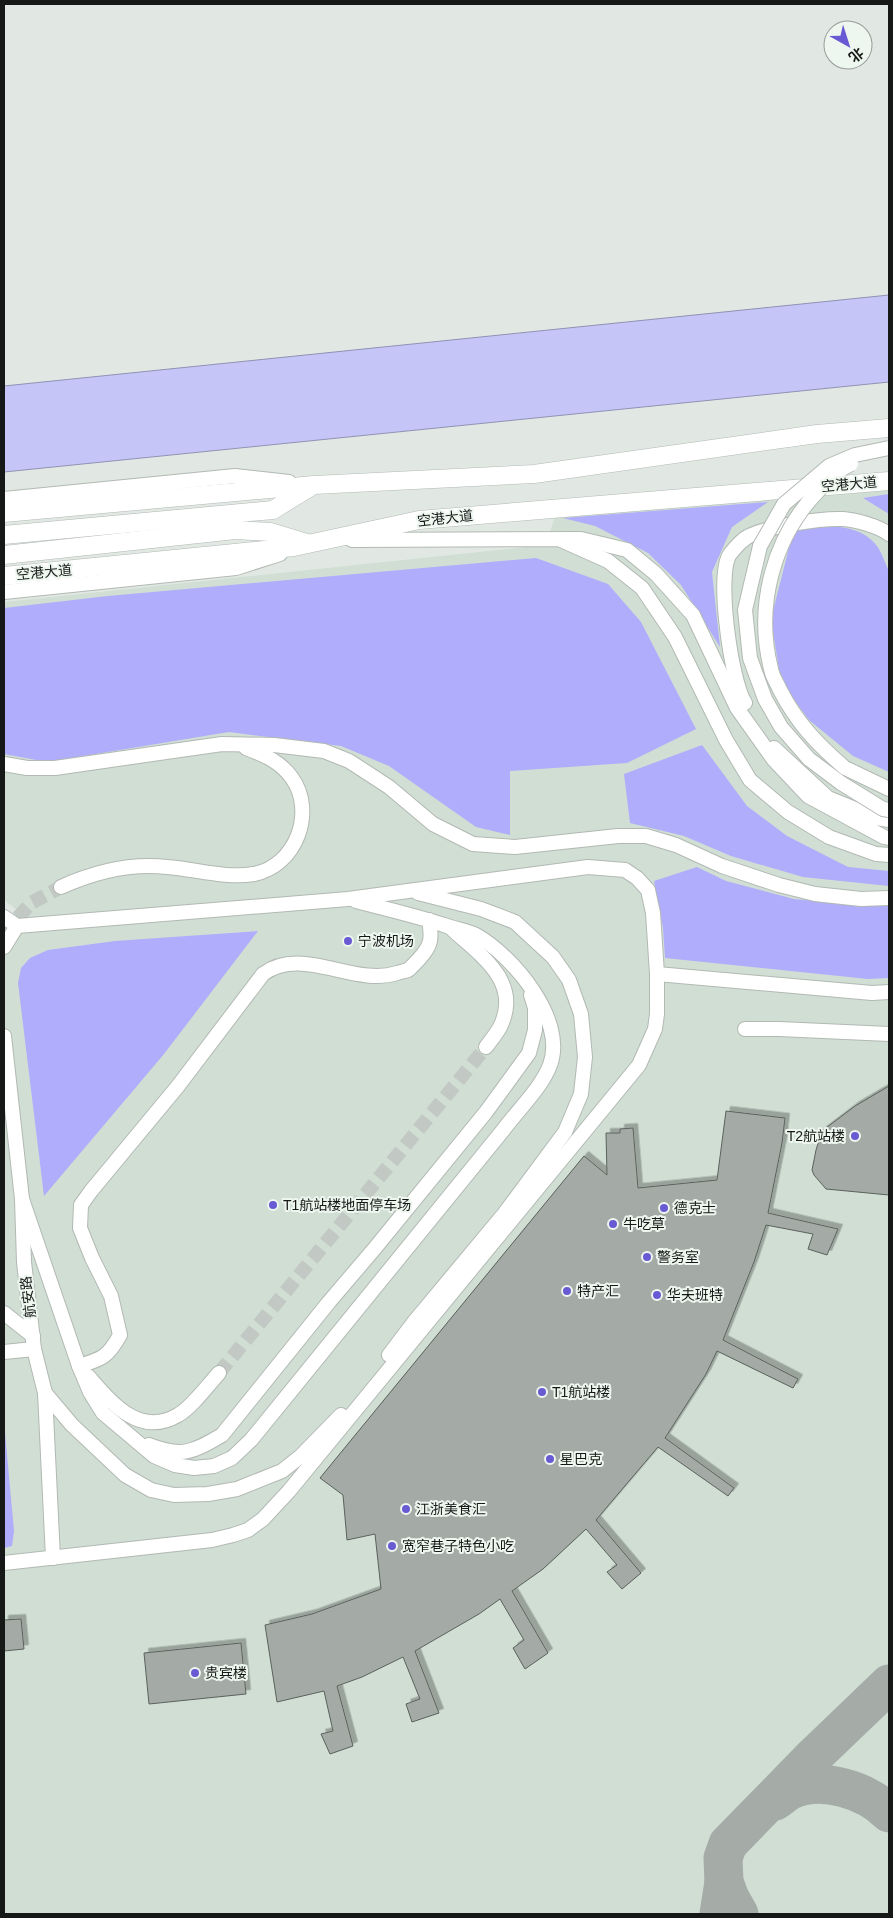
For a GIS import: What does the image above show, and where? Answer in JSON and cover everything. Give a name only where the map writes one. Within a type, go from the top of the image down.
[{"type":"main road","points":[[4,512],[314,485],[534,474],[817,434],[889,428]]},
{"type":"main road","name":"空港大道","points":[[4,576],[294,547],[419,520],[889,481]]},
{"type":"main road","points":[[4,535],[273,510],[314,485]]},
{"type":"main road","points":[[4,555],[235,530],[271,532],[310,544]]},
{"type":"street","points":[[889,448],[840,468],[804,505],[782,541],[771,573],[764,623],[771,671],[792,712],[821,747],[845,768],[889,789]]},
{"type":"street","points":[[889,448],[854,455],[829,466],[784,504],[760,546],[744,610],[750,658],[765,699],[781,727],[809,759],[840,783],[889,810]]},
{"type":"street","points":[[4,499],[236,476],[314,485]]},
{"type":"street","points":[[889,534],[870,526],[844,519],[814,520],[748,537],[730,554],[725,565],[725,612],[731,654],[740,695],[772,745],[828,798],[877,818],[889,820]]},
{"type":"street","points":[[329,540],[556,538],[581,539],[627,550],[656,574],[693,615],[737,708],[774,760],[808,796],[884,838],[889,838]]},
{"type":"street","points":[[556,538],[608,561],[642,588],[676,637],[726,740],[750,780],[788,812],[829,837],[876,854],[889,855]]},
{"type":"street","points":[[4,592],[236,568],[310,544]]},
{"type":"street","points":[[4,764],[27,768],[55,768],[222,744],[274,745],[324,751],[348,761],[389,787],[433,824],[473,844],[515,847],[618,836],[646,836],[676,845],[722,866],[779,885],[815,894],[861,899],[889,898]]},
{"type":"street","points":[[61,887],[89,876],[127,867],[165,866],[230,875],[255,874],[276,864],[290,851],[299,834],[303,812],[300,794],[292,778],[276,760],[238,744]]},
{"type":"street","points":[[4,917],[16,926],[348,898],[588,867],[624,870],[637,878],[648,890],[653,913],[656,974],[655,1029],[639,1065],[273,1509],[248,1530],[212,1540],[4,1563]]},
{"type":"street","points":[[45,1393],[72,1425],[124,1475],[151,1490],[174,1495],[218,1492],[237,1489],[282,1472],[301,1456],[355,1400],[414,1322],[504,1214],[565,1132],[581,1094],[585,1057],[581,1014],[569,980],[554,956],[515,922],[481,909],[410,891]]},
{"type":"street","points":[[22,1199],[79,1366],[90,1392],[103,1413],[117,1427],[154,1456],[174,1465],[194,1468],[214,1466],[232,1458],[251,1440],[509,1122],[538,1086],[551,1064],[554,1038],[548,1014],[527,982],[507,959],[475,935],[430,920],[348,898]]},
{"type":"street","points":[[79,1366],[101,1360],[112,1350],[120,1336],[111,1296],[92,1258],[80,1228],[81,1205],[91,1191],[178,1086],[263,974],[280,964],[323,967],[368,977],[385,977],[408,970],[428,947],[432,938],[430,920]]},
{"type":"street","points":[[4,947],[16,926]]},
{"type":"street","points":[[450,927],[493,967],[503,981],[506,1000],[501,1024],[486,1047]]},
{"type":"street","points":[[656,974],[872,993],[889,992]]},
{"type":"street","points":[[137,1441],[176,1453],[204,1446],[222,1435],[486,1112],[530,1053],[535,1030],[535,1008],[527,982]]},
{"type":"street","points":[[745,1029],[889,1034]]},
{"type":"street","name":"航安路","points":[[4,1036],[22,1199],[24,1262],[34,1343],[45,1393],[53,1558]]},
{"type":"street","points":[[4,1313],[34,1343],[4,1352]]},
{"type":"street","points":[[79,1366],[111,1401],[130,1418],[156,1422],[179,1415],[219,1373]]},
{"type":"shaded area","points":[[889,295],[889,382],[4,472],[4,386]]},
{"type":"shaded area","points":[[889,482],[889,1914],[4,1914],[4,952],[26,917],[4,900],[4,602],[545,545],[557,512]]},
{"type":"shaded area","points":[[889,494],[889,514],[863,498]]},
{"type":"shaded area","points":[[768,502],[732,527],[712,572],[720,647],[681,585],[648,553],[595,526],[563,518]]},
{"type":"shaded area","points":[[811,526],[847,528],[863,534],[877,546],[889,571],[889,772],[853,756],[809,720],[781,682],[771,619],[793,532]]},
{"type":"shaded area","points":[[536,558],[608,584],[641,622],[696,729],[627,763],[510,771],[510,835],[476,827],[389,766],[341,746],[229,732],[47,762],[4,754],[4,608],[108,596]]},
{"type":"shaded area","points":[[702,745],[747,806],[787,836],[848,867],[889,871],[889,886],[803,877],[731,856],[684,836],[630,823],[624,774]]},
{"type":"shaded area","points":[[697,867],[726,881],[794,899],[876,906],[889,905],[889,978],[868,979],[665,958],[663,928],[654,881]]},
{"type":"shaded area","points":[[258,931],[164,1054],[44,1196],[18,983],[21,968],[30,958],[48,950],[115,941]]},
{"type":"shaded area","points":[[4,1422],[14,1531],[12,1546],[4,1548]]},
{"type":"building","name":"T2航站楼","points":[[889,1086],[889,1195],[826,1189],[812,1170],[822,1131],[855,1106]]},
{"type":"building","name":"T1航站楼","points":[[726,1111],[785,1118],[768,1213],[838,1229],[827,1255],[808,1249],[813,1234],[766,1225],[754,1262],[723,1340],[798,1379],[793,1388],[717,1351],[706,1374],[665,1438],[734,1488],[728,1496],[658,1447],[596,1520],[641,1573],[622,1589],[607,1572],[617,1565],[586,1529],[543,1569],[512,1591],[548,1653],[525,1669],[513,1648],[524,1640],[500,1599],[479,1614],[415,1651],[439,1713],[412,1722],[406,1704],[420,1699],[403,1657],[362,1677],[337,1686],[353,1746],[330,1754],[321,1734],[333,1731],[324,1691],[277,1702],[265,1625],[312,1614],[381,1589],[375,1534],[347,1540],[343,1495],[320,1478],[584,1156],[607,1175],[606,1133],[620,1133],[620,1129],[633,1128],[638,1188],[717,1180]]},
{"type":"building","points":[[21,1619],[24,1649],[4,1651],[4,1620]]},
{"type":"building","name":"贵宾楼","points":[[241,1643],[246,1694],[149,1704],[144,1653]]},
{"type":"taxiway","points":[[724,1882],[723,1858],[728,1844],[814,1756],[889,1684]]},
{"type":"taxiway","points":[[775,1801],[791,1790],[803,1786],[816,1784],[830,1785],[856,1792],[889,1813]]},
{"type":"taxiway","points":[[719,1914],[724,1882],[739,1914]]},
{"type":"tunnel","points":[[4,933],[31,903],[61,887]]},
{"type":"tunnel","points":[[219,1373],[486,1047]]},
{"type":"place","name":"宁波机场","points":[[348,941]]},
{"type":"place","name":"T2航站楼","points":[[855,1136]]},
{"type":"place","name":"T1航站楼地面停车场","points":[[273,1205]]},
{"type":"place","name":"德克士","points":[[664,1208]]},
{"type":"place","name":"牛吃草","points":[[613,1224]]},
{"type":"place","name":"警务室","points":[[647,1257]]},
{"type":"place","name":"特产汇","points":[[567,1291]]},
{"type":"place","name":"华夫班特","points":[[657,1295]]},
{"type":"place","name":"T1航站楼","points":[[542,1392]]},
{"type":"place","name":"星巴克","points":[[550,1459]]},
{"type":"place","name":"江浙美食汇","points":[[406,1509]]},
{"type":"place","name":"宽窄巷子特色小吃","points":[[392,1546]]},
{"type":"place","name":"贵宾楼","points":[[195,1673]]}]
